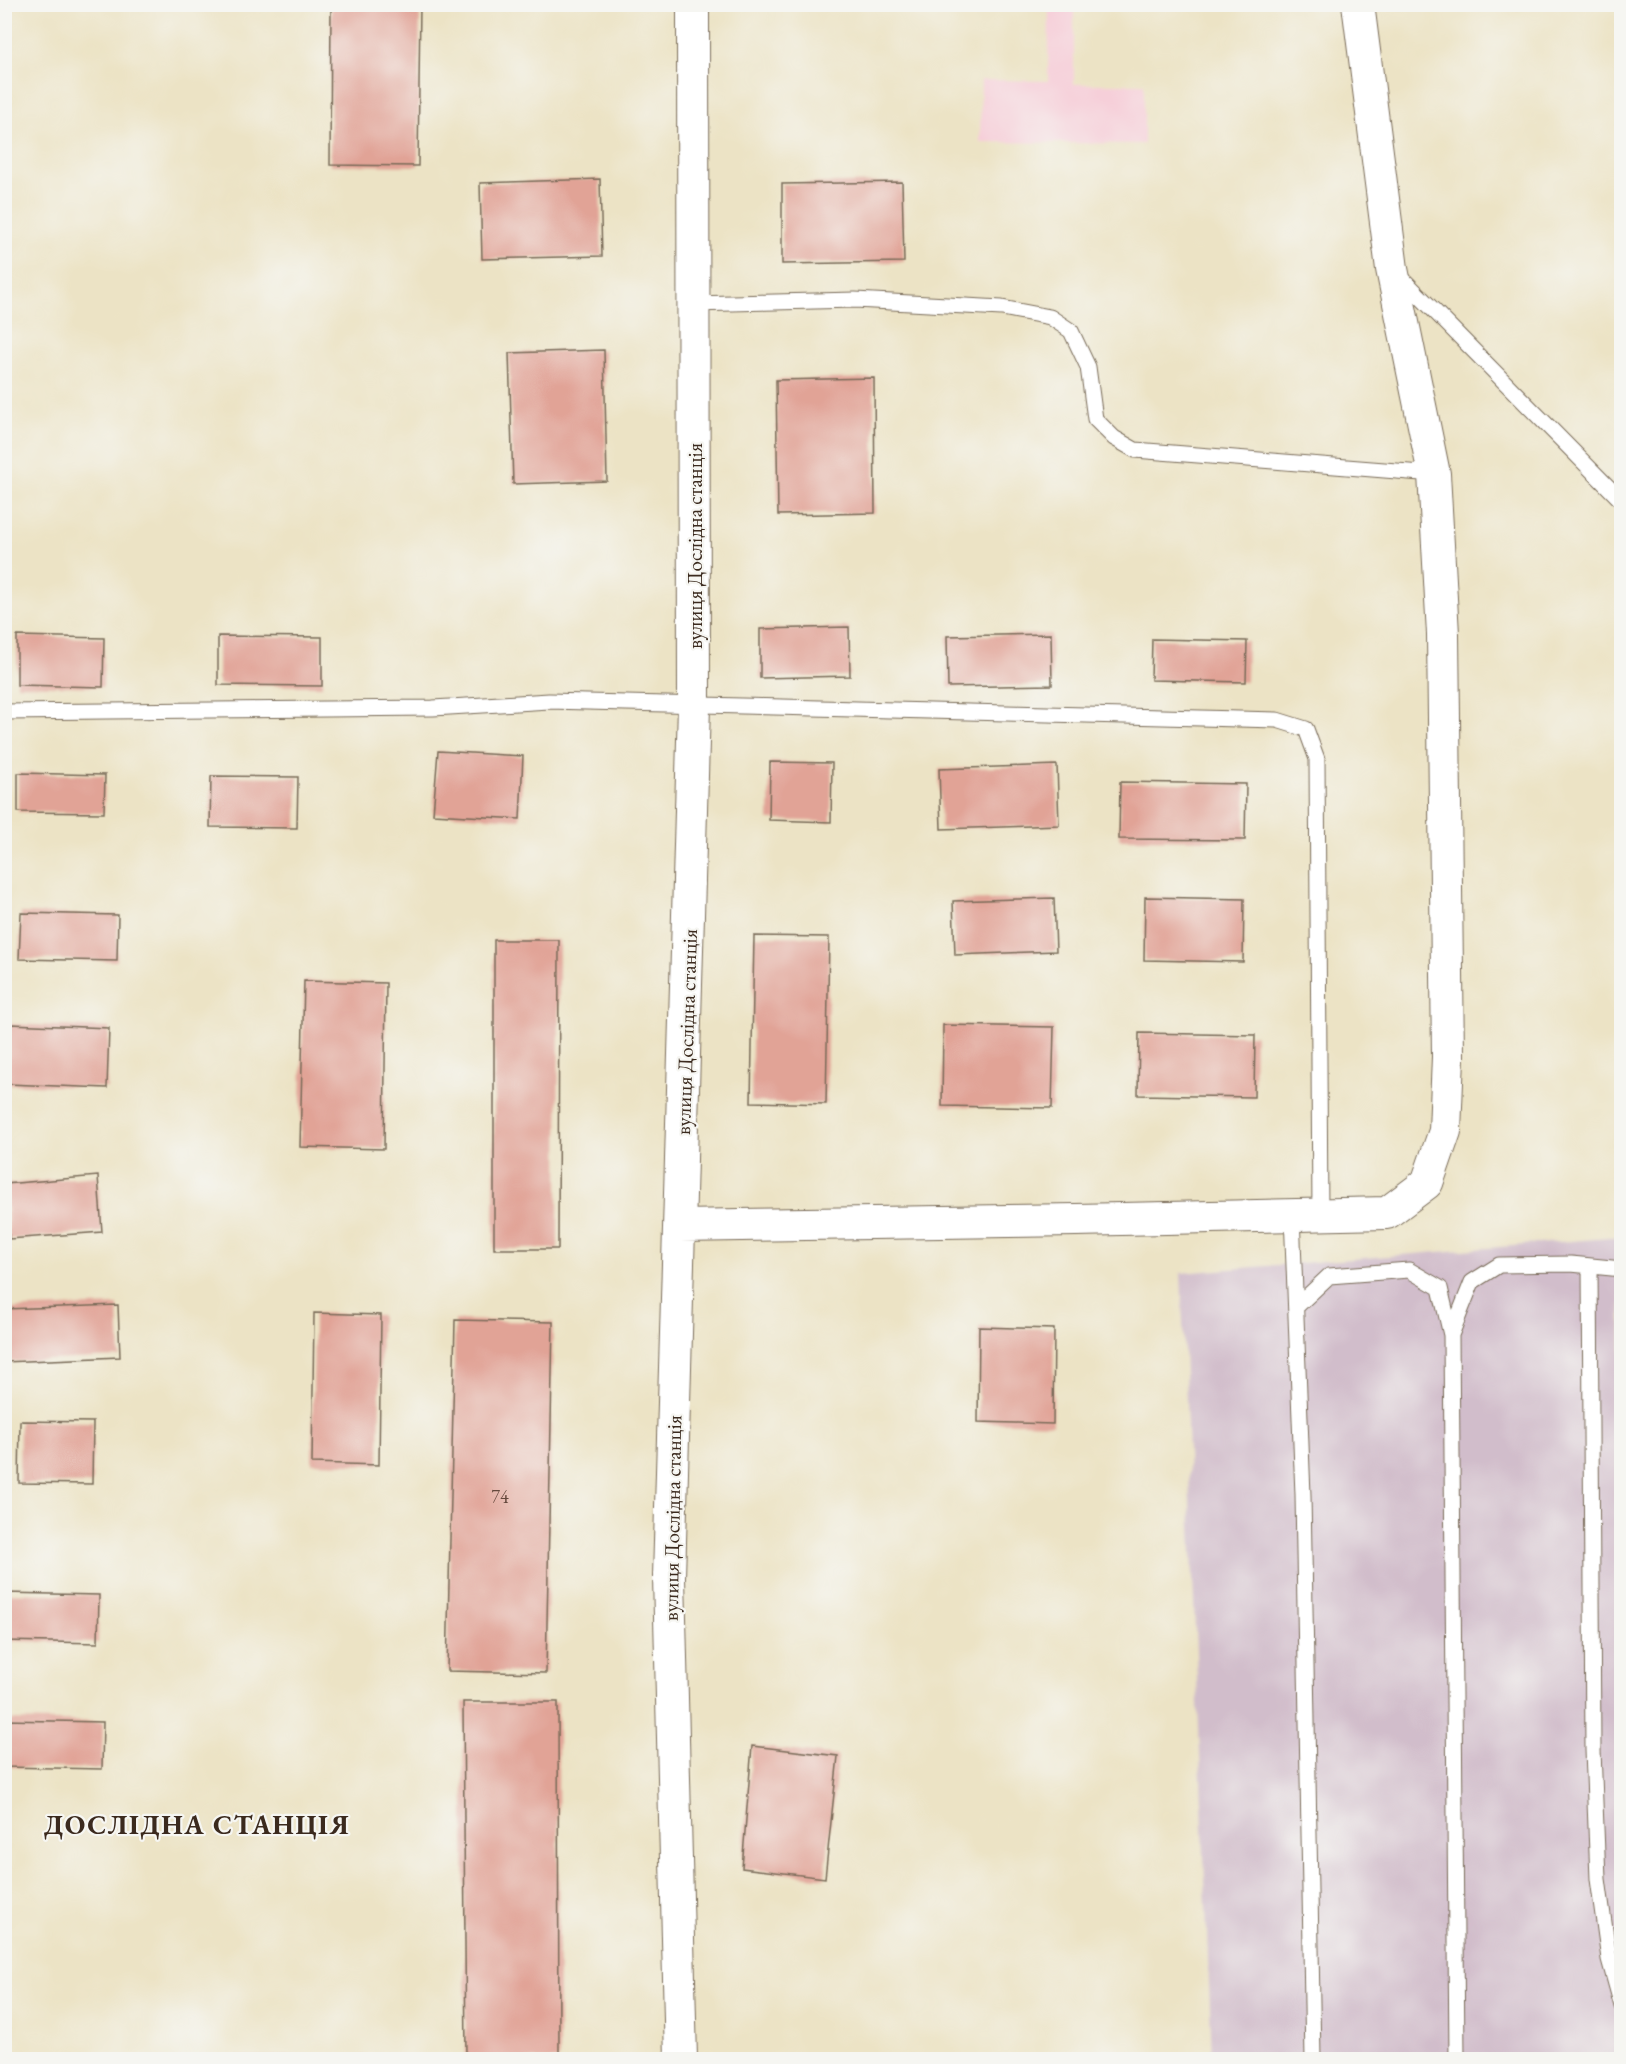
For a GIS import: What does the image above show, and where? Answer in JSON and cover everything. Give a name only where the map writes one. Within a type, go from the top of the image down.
[{"type":"street","name":"вулиця Дослідна станція","points":[[681,2060],[669,1577],[694,706],[693,4]]},
{"type":"street","points":[[680,1226],[1387,1213],[1427,1183],[1445,1131],[1448,1045],[1443,634],[1434,474],[1392,269],[1358,4]]},
{"type":"lane","points":[[1392,269],[1622,501]]},
{"type":"lane","points":[[693,304],[855,300],[1002,308],[1050,317],[1071,331],[1088,368],[1095,419],[1114,438],[1135,450],[1434,474]]},
{"type":"lane","points":[[4,712],[433,708],[549,701],[1277,720],[1306,729],[1317,759],[1306,1215],[1296,1307],[1304,1495],[1313,2060]]},
{"type":"lane","points":[[1451,1335],[1472,1282],[1499,1265],[1570,1264],[1622,1269]]},
{"type":"lane","points":[[1590,1266],[1593,1750],[1597,1856],[1609,1959],[1622,2006]]},
{"type":"lane","points":[[1296,1307],[1329,1276],[1409,1270],[1440,1288],[1451,1335],[1457,2060]]},
{"type":"shaded area","points":[[980,4],[1149,5],[1149,8],[1074,7],[1074,84],[1144,84],[1144,144],[980,142],[981,80],[1048,81],[1049,7],[980,6]]},
{"type":"shaded area","points":[[1621,1237],[1621,2059],[1212,2059],[1181,1273]]},
{"type":"building","points":[[331,4],[420,4],[418,166],[330,165]]},
{"type":"building","points":[[600,179],[602,256],[482,259],[480,183]]},
{"type":"building","points":[[902,182],[904,262],[782,264],[782,184]]},
{"type":"building","points":[[604,350],[607,481],[513,484],[509,353]]},
{"type":"building","points":[[874,378],[875,513],[778,515],[776,380]]},
{"type":"building","points":[[849,627],[850,676],[760,678],[760,629]]},
{"type":"building","points":[[1051,634],[1052,685],[948,687],[947,636]]},
{"type":"building","points":[[17,636],[104,638],[103,687],[17,685]]},
{"type":"building","points":[[218,636],[322,637],[322,686],[218,685]]},
{"type":"building","points":[[1152,639],[1247,641],[1246,682],[1151,680]]},
{"type":"building","points":[[438,751],[523,756],[520,819],[433,814]]},
{"type":"building","points":[[770,762],[832,763],[831,822],[769,820]]},
{"type":"building","points":[[1057,765],[1059,825],[941,829],[939,769]]},
{"type":"building","points":[[18,773],[105,775],[104,813],[18,812]]},
{"type":"building","points":[[211,776],[298,777],[297,828],[210,827]]},
{"type":"building","points":[[1120,782],[1246,784],[1245,840],[1119,839]]},
{"type":"building","points":[[1145,897],[1244,899],[1243,962],[1144,960]]},
{"type":"building","points":[[1054,898],[1056,951],[955,955],[953,901]]},
{"type":"building","points":[[21,913],[118,915],[117,961],[19,959]]},
{"type":"building","points":[[754,936],[829,937],[826,1104],[751,1102]]},
{"type":"building","points":[[494,940],[559,940],[558,1249],[494,1249]]},
{"type":"building","points":[[304,981],[386,983],[384,1149],[300,1147]]},
{"type":"building","points":[[10,1024],[109,1028],[107,1088],[7,1084]]},
{"type":"building","points":[[943,1025],[1054,1027],[1052,1108],[942,1106]]},
{"type":"building","points":[[1139,1033],[1255,1035],[1254,1097],[1138,1095]]},
{"type":"building","points":[[98,1176],[102,1232],[9,1239],[5,1184]]},
{"type":"building","points":[[118,1305],[120,1357],[4,1362],[4,1309]]},
{"type":"building","points":[[314,1313],[381,1315],[379,1465],[312,1463]]},
{"type":"building","points":[[455,1320],[553,1322],[546,1673],[447,1671]]},
{"type":"building","points":[[979,1327],[1054,1329],[1053,1424],[978,1422]]},
{"type":"building","points":[[20,1421],[93,1422],[92,1484],[19,1483]]},
{"type":"building","points":[[4,1593],[99,1595],[98,1643],[4,1641]]},
{"type":"building","points":[[463,1702],[558,1702],[559,2060],[466,2060]]},
{"type":"building","points":[[4,1720],[103,1722],[102,1769],[4,1767]]},
{"type":"building","points":[[752,1746],[838,1756],[825,1878],[742,1868]]},
{"type":"building","points":[[399,2056],[399,2060],[234,2060],[234,2057]]},
{"type":"district","name":"ДОСЛІДНА СТАНЦІЯ","points":[[197,1824]]}]
